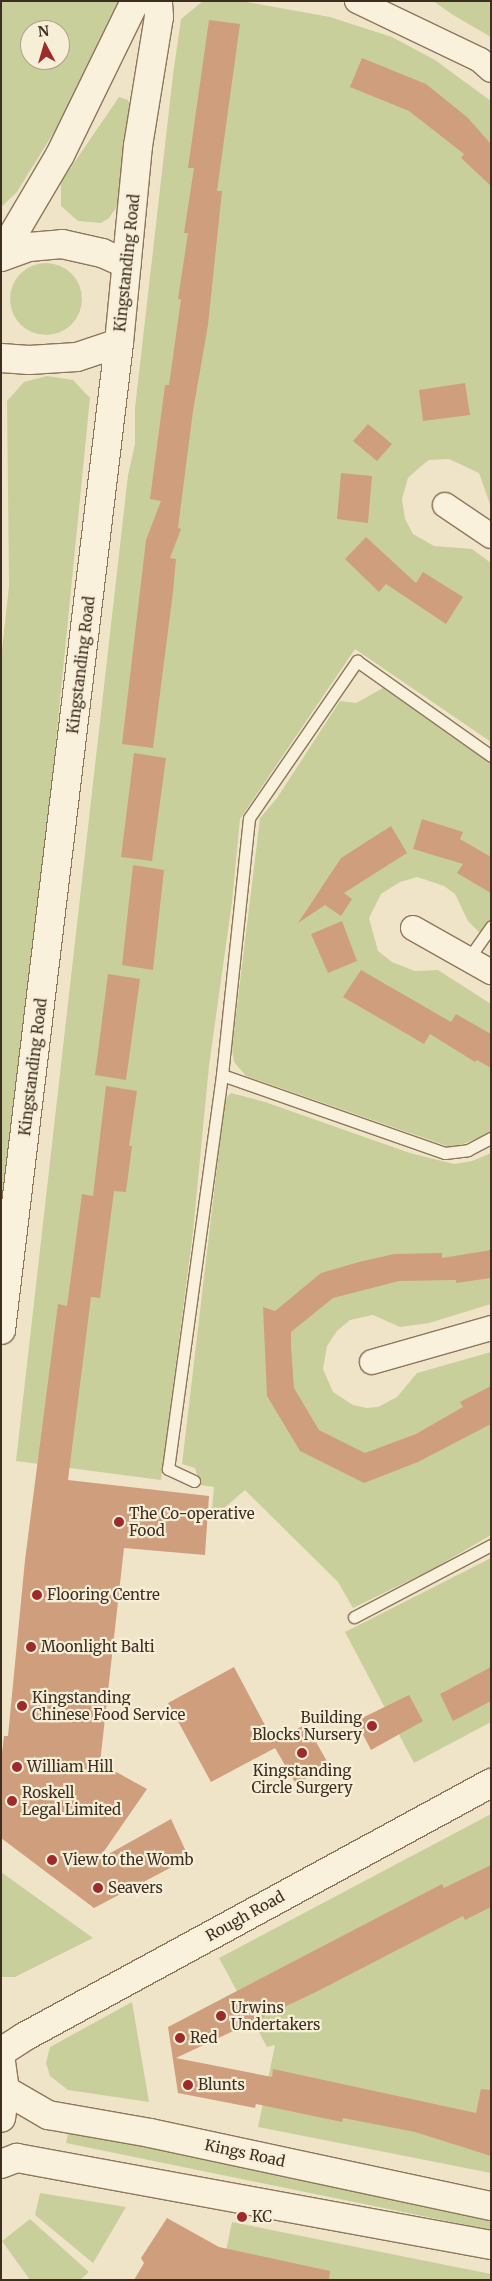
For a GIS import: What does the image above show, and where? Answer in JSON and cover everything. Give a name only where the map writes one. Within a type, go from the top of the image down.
[{"type":"main road","points":[[1,256],[60,155],[135,1]]},
{"type":"main road","name":"Kingstanding Road","points":[[1,1330],[119,343],[138,146],[159,17],[158,1]]},
{"type":"main road","points":[[1,256],[30,247],[62,244],[102,253],[127,264]]},
{"type":"main road","points":[[1,358],[29,360],[77,357],[119,343]]},
{"type":"main road","name":"Rough Road","points":[[1,2052],[41,2027],[491,1783]]},
{"type":"main road","points":[[1,2062],[5,2090],[1,2118]]},
{"type":"main road","name":"Kings Road","points":[[5,2090],[48,2115],[150,2133],[491,2206]]},
{"type":"main road","points":[[1,2164],[16,2158],[26,2159],[491,2245]]},
{"type":"street","points":[[357,1],[480,60],[491,70]]},
{"type":"street","points":[[446,505],[491,536]]},
{"type":"street","points":[[413,928],[491,972]]},
{"type":"street","points":[[372,1362],[491,1328]]},
{"type":"lane","points":[[194,1481],[168,1469],[222,1075],[249,818],[357,661],[491,756]]},
{"type":"lane","points":[[469,958],[491,926]]},
{"type":"lane","points":[[222,1075],[444,1153],[468,1150],[491,1138]]},
{"type":"lane","points":[[354,1617],[491,1546]]},
{"type":"green space","points":[[1,1],[124,1],[109,43],[17,192],[1,207]]},
{"type":"green space","points":[[203,1],[241,1],[330,17],[392,37],[435,60],[491,101],[491,507],[479,473],[449,459],[429,460],[420,467],[408,478],[402,499],[405,519],[413,534],[434,546],[472,549],[491,563],[491,742],[355,649],[240,819],[232,902],[209,1066],[193,1232],[161,1480],[16,1461],[128,475],[135,444],[135,408],[173,75],[181,19]]},
{"type":"green space","points":[[433,1],[491,1],[491,37],[453,15]]},
{"type":"green space","points":[[119,97],[128,100],[130,105],[121,201],[109,218],[101,223],[78,221],[61,206],[61,182]]},
{"type":"green space","points":[[46,263],[66,269],[76,279],[82,299],[76,319],[66,329],[46,335],[26,329],[16,319],[10,299],[16,279],[26,269]]},
{"type":"green space","points":[[47,376],[73,380],[90,398],[50,802],[1,1229],[1,659],[9,586],[7,401],[24,382]]},
{"type":"green space","points":[[383,688],[491,764],[491,918],[480,933],[468,921],[455,894],[444,886],[417,877],[400,882],[381,894],[369,918],[378,951],[392,962],[415,971],[438,970],[491,1004],[491,1133],[453,1148],[246,1076],[234,1062],[232,1048],[260,818],[277,798],[340,701],[356,703]]},
{"type":"green space","points":[[231,1093],[265,1102],[410,1153],[454,1164],[472,1161],[491,1153],[491,1304],[429,1323],[400,1327],[373,1315],[350,1320],[337,1331],[327,1346],[323,1369],[333,1392],[353,1405],[367,1408],[378,1407],[397,1397],[417,1373],[491,1352],[491,1535],[433,1569],[353,1608],[338,1582],[245,1490],[223,1509],[212,1509],[214,1487],[200,1485],[195,1468],[182,1464],[225,1099]]},
{"type":"green space","points":[[491,1558],[491,1722],[414,1763],[345,1632]]},
{"type":"green space","points":[[491,1814],[491,2173],[258,2127],[275,2045],[267,2047],[219,1958]]},
{"type":"green space","points":[[1,1872],[93,1938],[15,1977],[1,1977]]},
{"type":"green space","points":[[132,2002],[149,2102],[68,2090],[50,2076],[46,2063],[50,2047]]},
{"type":"green space","points":[[70,2125],[491,2211],[491,2230],[66,2143]]},
{"type":"green space","points":[[40,2193],[126,2207],[93,2263],[35,2215]]},
{"type":"green space","points":[[30,2219],[89,2272],[80,2280],[30,2280],[2,2241]]},
{"type":"green space","points":[[232,2222],[491,2274],[491,2280],[220,2280]]},
{"type":"building","points":[[209,20],[240,24],[217,191],[222,191],[208,325],[193,411],[178,528],[181,529],[170,558],[176,559],[153,748],[122,744],[146,540],[161,501],[150,499],[165,385],[169,385],[181,299],[178,299],[188,233],[184,233],[194,168],[188,168]]},
{"type":"building","points":[[362,58],[426,84],[467,117],[491,144],[491,186],[461,158],[464,154],[409,111],[350,87]]},
{"type":"building","points":[[465,383],[470,415],[423,421],[419,390]]},
{"type":"building","points":[[368,424],[392,444],[377,461],[353,441]]},
{"type":"building","points":[[341,473],[372,476],[368,523],[337,519]]},
{"type":"building","points":[[366,537],[416,583],[423,572],[463,597],[446,624],[386,584],[379,592],[345,559]]},
{"type":"building","points":[[134,753],[166,758],[152,861],[121,857]]},
{"type":"building","points":[[422,819],[463,832],[460,839],[491,857],[491,893],[457,873],[463,864],[413,849]]},
{"type":"building","points":[[391,826],[407,853],[344,893],[352,899],[341,916],[325,905],[298,923],[341,858]]},
{"type":"building","points":[[133,865],[164,870],[153,970],[122,965]]},
{"type":"building","points":[[342,921],[357,961],[328,973],[311,934]]},
{"type":"building","points":[[361,970],[451,1022],[456,1014],[491,1034],[491,1068],[477,1060],[475,1062],[430,1034],[424,1044],[343,997]]},
{"type":"building","points":[[108,974],[140,979],[126,1080],[95,1075]]},
{"type":"building","points":[[106,1086],[137,1091],[129,1146],[132,1146],[126,1192],[114,1191],[100,1298],[91,1297],[68,1480],[209,1496],[205,1555],[124,1548],[100,1763],[147,1789],[98,1860],[171,1819],[189,1858],[94,1908],[1,1838],[1,1761],[4,1736],[8,1736],[25,1560],[58,1304],[67,1306],[82,1194],[93,1196]]},
{"type":"building","points":[[491,1250],[491,1278],[456,1283],[456,1280],[399,1281],[333,1298],[291,1332],[291,1346],[294,1388],[319,1430],[365,1453],[416,1434],[463,1407],[460,1402],[491,1386],[491,1424],[418,1462],[364,1483],[300,1451],[267,1396],[263,1307],[275,1311],[321,1273],[359,1262],[394,1254],[442,1253],[442,1258]]},
{"type":"building","points":[[234,1667],[274,1742],[306,1724],[329,1765],[296,1784],[275,1748],[211,1782],[168,1703]]},
{"type":"building","points":[[491,1667],[491,1701],[453,1721],[440,1694]]},
{"type":"building","points":[[409,1695],[423,1721],[371,1750],[356,1721]]},
{"type":"building","points":[[491,1865],[491,1907],[465,1920],[463,1916],[316,1992],[176,2058],[272,2077],[273,2069],[476,2113],[481,2089],[491,2090],[491,2156],[415,2132],[343,2118],[342,2122],[256,2104],[255,2108],[178,2093],[168,2027],[442,1884],[444,1888]]},
{"type":"building","points":[[167,2218],[219,2247],[330,2271],[329,2280],[134,2280],[144,2263],[141,2258]]},
{"type":"place","name":"The Co-operative Food","points":[[119,1522]]},
{"type":"place","name":"Flooring Centre","points":[[37,1595]]},
{"type":"place","name":"Moonlight Balti","points":[[31,1647]]},
{"type":"place","name":"Kingstanding Chinese Food Service","points":[[22,1706]]},
{"type":"place","name":"Building Blocks Nursery","points":[[372,1726]]},
{"type":"place","name":"Kingstanding Circle Surgery","points":[[302,1753]]},
{"type":"place","name":"William Hill","points":[[17,1767]]},
{"type":"place","name":"Roskell Legal Limited","points":[[12,1801]]},
{"type":"place","name":"View to the Womb","points":[[52,1860]]},
{"type":"place","name":"Seavers","points":[[98,1888]]},
{"type":"place","name":"Urwins Undertakers","points":[[221,2016]]},
{"type":"place","name":"Red","points":[[180,2038]]},
{"type":"place","name":"Blunts","points":[[188,2085]]},
{"type":"place","name":"KC","points":[[242,2217]]}]
